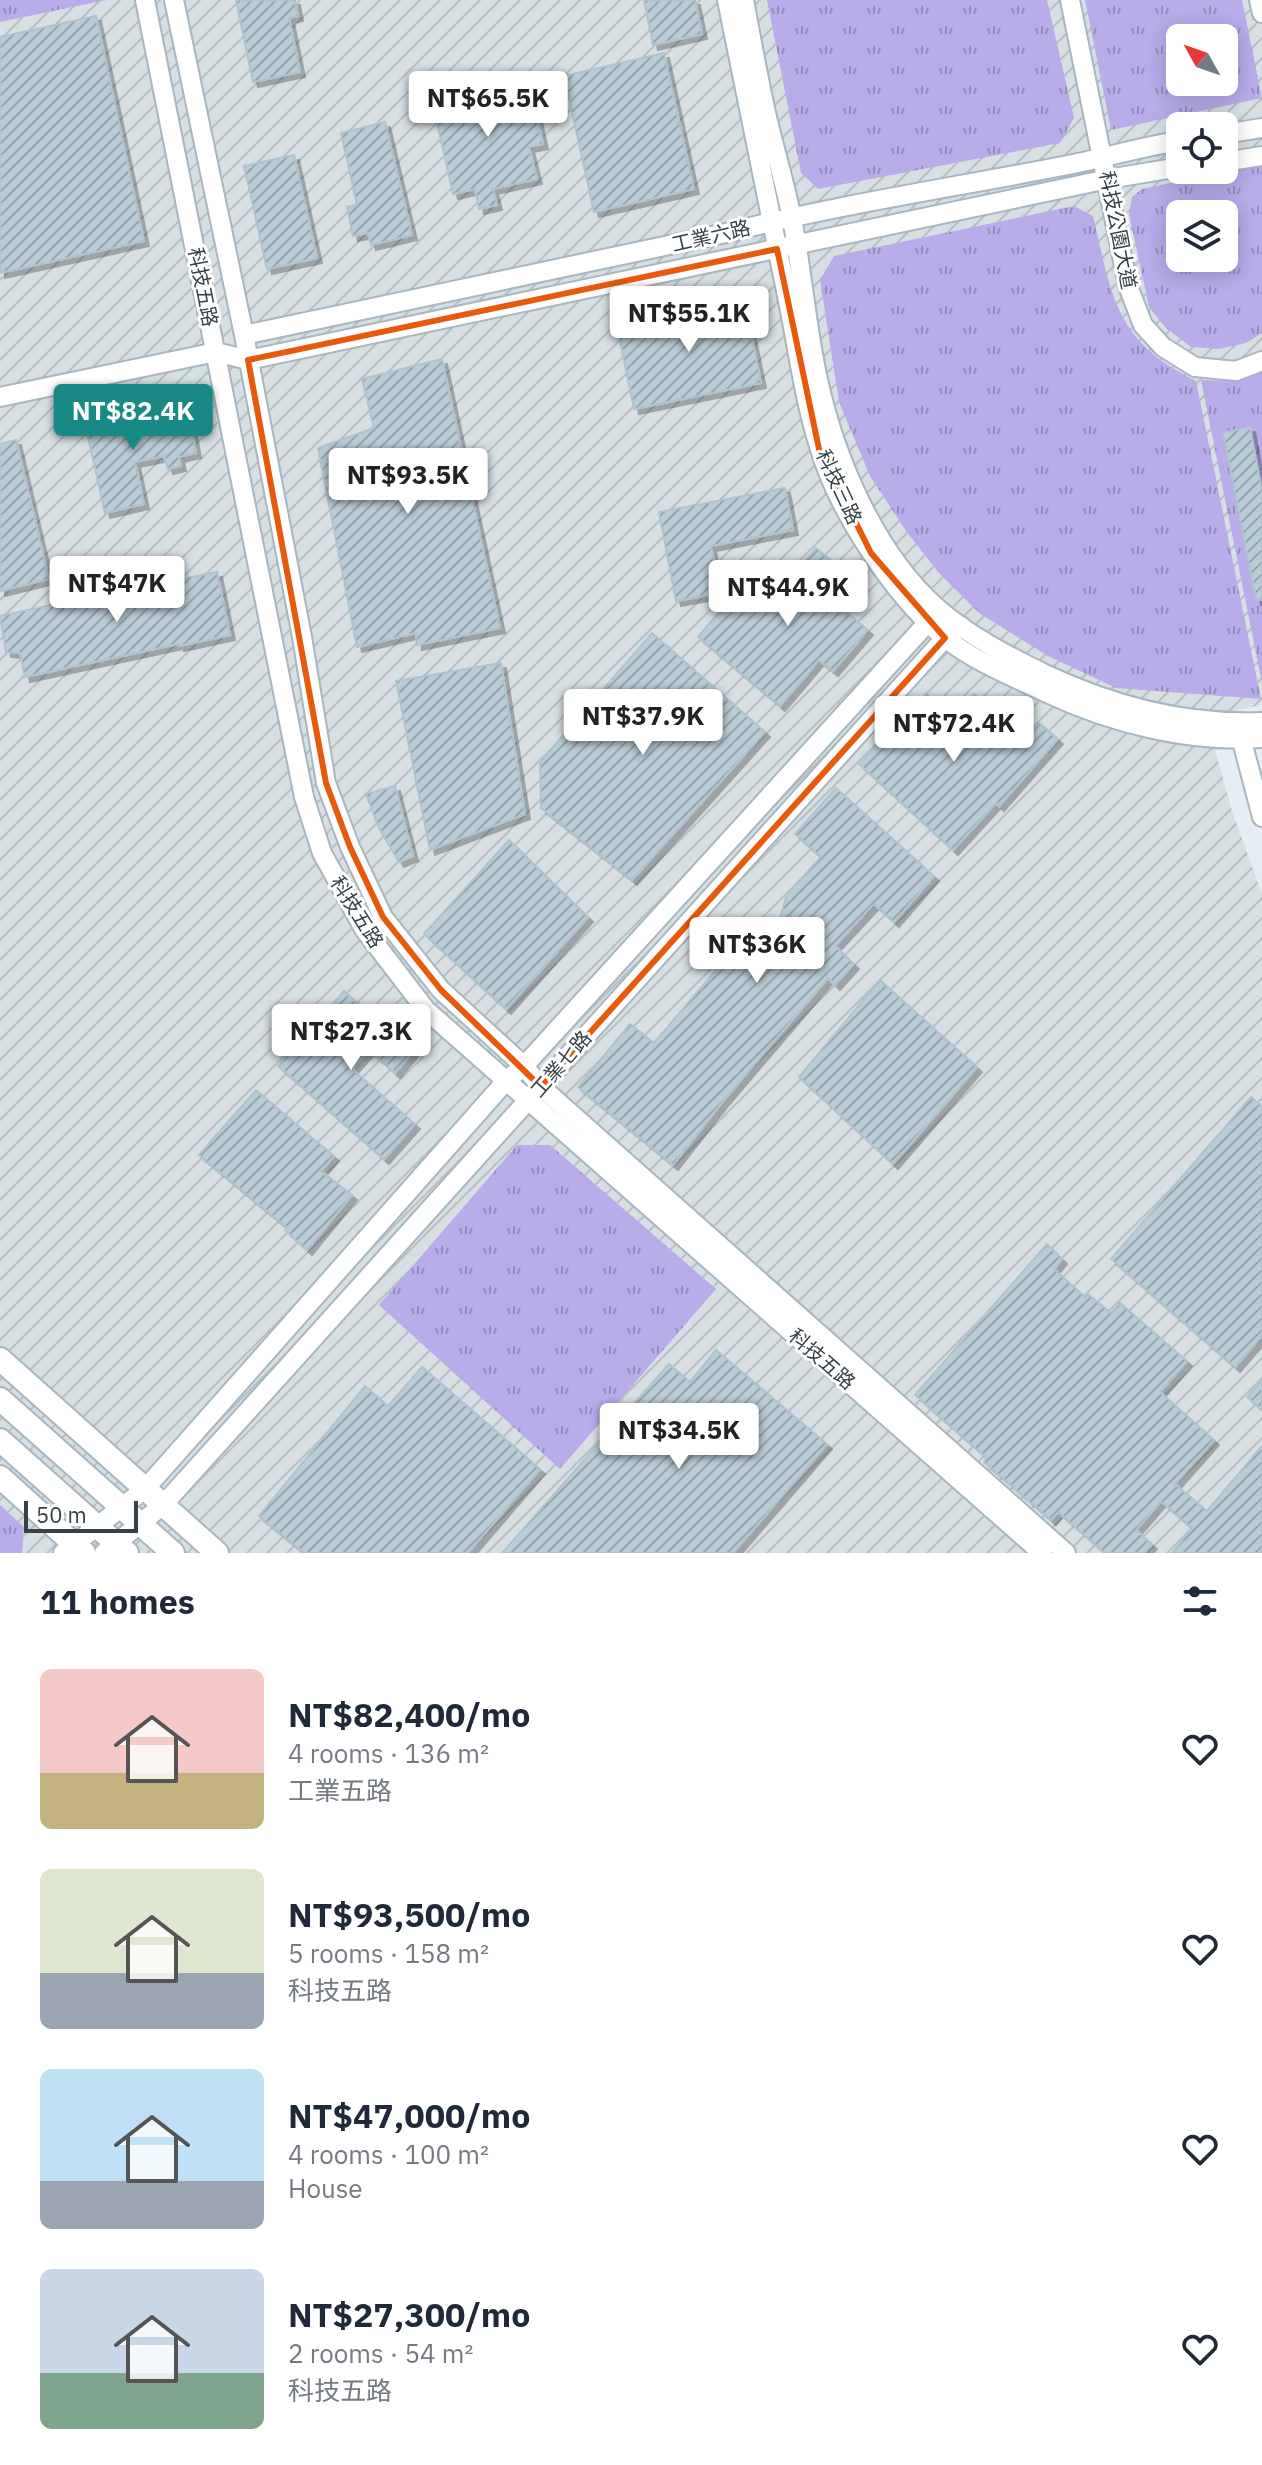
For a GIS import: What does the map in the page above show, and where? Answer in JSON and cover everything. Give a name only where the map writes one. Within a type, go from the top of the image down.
[{"type":"street","name":"科技五路","points":[[145,0],[304,797],[322,853],[364,929],[426,1010],[506,1081],[535,1094],[1066,1553]]},
{"type":"street","name":"科技五路","points":[[174,0],[244,335],[302,637],[326,783],[350,847],[383,917],[441,990],[524,1066],[535,1094],[1042,1553]]},
{"type":"street","name":"科技三路","points":[[727,0],[801,378],[819,449],[871,553],[901,595],[933,615],[961,626],[1011,657],[1074,688],[1146,712],[1239,731]]},
{"type":"street","name":"科技三路","points":[[744,0],[766,112],[792,217],[816,374],[834,443],[885,545],[945,638],[1014,677],[1082,707],[1142,728],[1239,731]]},
{"type":"street","name":"科技公園大道","points":[[1070,0],[1128,286],[1143,325],[1163,347],[1195,367],[1236,371],[1262,361]]},
{"type":"street","points":[[1259,0],[1262,13]]},
{"type":"street","points":[[1238,132],[1262,128]]},
{"type":"street","name":"工業六路","points":[[244,335],[772,221],[1166,143]]},
{"type":"street","points":[[1238,160],[1262,156]]},
{"type":"street","name":"工業六路","points":[[248,360],[1166,169]]},
{"type":"street","points":[[0,397],[216,352],[248,360]]},
{"type":"street","name":"工業七路","points":[[74,1550],[97,1527],[145,1489],[506,1081],[524,1066],[933,615]]},
{"type":"street","name":"工業七路","points":[[116,1550],[163,1505],[945,638],[961,626]]},
{"type":"street","points":[[1239,731],[1262,722]]},
{"type":"street","points":[[1239,731],[1262,738]]},
{"type":"street","points":[[1239,731],[1262,817]]},
{"type":"street","points":[[0,1359],[217,1553]]},
{"type":"street","points":[[0,1399],[173,1553]]},
{"type":"street","points":[[0,1440],[97,1527],[116,1550]]},
{"type":"street","points":[[0,1477],[74,1550]]},
{"type":"highlighted area","points":[[777,249],[819,449],[871,553],[945,638],[541,1087],[441,990],[383,917],[350,847],[326,783],[248,360]]},
{"type":"shaded area","points":[[0,0],[1262,0],[1262,705],[1226,712],[1213,742],[1232,811],[1262,894],[1262,1553],[0,1553]]},
{"type":"green space","points":[[0,0],[106,0],[0,22]]},
{"type":"green space","points":[[767,0],[1047,0],[1074,118],[1060,143],[818,189],[801,173]]},
{"type":"green space","points":[[1085,0],[1242,0],[1262,98],[1196,112],[1166,112],[1166,118],[1111,130]]},
{"type":"green space","points":[[1258,164],[1262,167],[1262,333],[1246,343],[1219,349],[1191,347],[1166,328],[1149,307],[1129,214],[1132,197],[1142,189],[1166,184],[1238,184],[1238,168]]},
{"type":"green space","points":[[1074,206],[1093,216],[1113,293],[1133,333],[1169,366],[1196,381],[1261,699],[1116,688],[1048,656],[979,613],[938,572],[906,531],[870,476],[839,402],[820,280],[834,256]]},
{"type":"green space","points":[[1262,371],[1262,683],[1201,380],[1237,381]]},
{"type":"green space","points":[[517,1145],[550,1145],[716,1289],[560,1469],[379,1305]]},
{"type":"green space","points":[[0,1505],[24,1527],[22,1553],[0,1553]]},
{"type":"building","points":[[236,0],[295,0],[298,16],[289,18],[300,72],[253,82]]},
{"type":"building","points":[[644,0],[695,0],[702,34],[653,45]]},
{"type":"building","points":[[96,16],[144,241],[0,273],[0,37]]},
{"type":"building","points":[[664,53],[694,189],[594,212],[564,76]]},
{"type":"building","points":[[506,83],[508,90],[530,85],[543,144],[529,147],[537,179],[493,189],[497,205],[479,209],[475,189],[453,194],[432,100]]},
{"type":"building","points":[[385,122],[412,235],[371,245],[368,233],[353,236],[347,207],[357,205],[341,133]]},
{"type":"building","points":[[294,155],[317,258],[267,269],[244,166]]},
{"type":"building","points":[[744,300],[761,383],[634,409],[617,326]]},
{"type":"building","points":[[442,359],[500,628],[417,645],[416,633],[357,647],[318,448],[374,428],[362,379]]},
{"type":"building","points":[[178,409],[183,430],[192,431],[196,453],[179,457],[181,466],[168,469],[164,456],[135,462],[144,504],[105,513],[84,419],[126,410],[128,420]]},
{"type":"building","points":[[1250,427],[1262,492],[1262,600],[1256,600],[1223,433]]},
{"type":"building","points":[[16,440],[49,579],[0,591],[0,444]]},
{"type":"building","points":[[785,488],[793,530],[711,546],[720,593],[676,601],[659,512]]},
{"type":"building","points":[[816,548],[856,581],[837,604],[868,630],[833,671],[819,660],[780,706],[698,637],[731,598],[747,611],[785,565],[795,573]]},
{"type":"building","points":[[217,572],[230,635],[25,677],[20,653],[6,652],[0,616]]},
{"type":"building","points":[[652,633],[765,732],[632,880],[541,808],[540,762]]},
{"type":"building","points":[[501,663],[525,814],[430,850],[396,681]]},
{"type":"building","points":[[926,694],[953,718],[974,694],[1025,739],[1039,723],[1058,739],[999,806],[996,803],[953,850],[859,764]]},
{"type":"building","points":[[395,786],[413,856],[399,862],[379,828],[366,794]]},
{"type":"building","points":[[836,788],[934,876],[894,922],[874,904],[835,946],[854,964],[835,985],[828,978],[673,1165],[578,1087],[630,1024],[654,1043],[749,931],[771,950],[787,894],[821,857],[795,834]]},
{"type":"building","points":[[509,840],[588,917],[506,1009],[424,934]]},
{"type":"building","points":[[880,980],[977,1067],[893,1164],[799,1077]]},
{"type":"building","points":[[344,991],[413,1052],[395,1073],[369,1050],[352,1069],[415,1124],[384,1159],[278,1066]]},
{"type":"building","points":[[256,1090],[334,1156],[321,1171],[352,1195],[307,1250],[285,1230],[287,1228],[199,1155]]},
{"type":"building","points":[[1251,1097],[1262,1106],[1262,1336],[1235,1367],[1111,1259]]},
{"type":"building","points":[[1047,1244],[1062,1259],[1054,1269],[1085,1297],[1088,1294],[1111,1313],[1120,1303],[1187,1361],[1160,1392],[1214,1440],[1175,1484],[1207,1511],[1262,1446],[1262,1553],[1172,1553],[1192,1528],[1161,1501],[1136,1530],[1152,1544],[1144,1553],[1105,1553],[1058,1512],[1051,1520],[984,1462],[987,1458],[915,1395]]},
{"type":"building","points":[[716,1350],[827,1444],[733,1553],[502,1553],[669,1364],[690,1382]]},
{"type":"building","points":[[422,1367],[540,1469],[468,1553],[304,1553],[259,1516],[365,1386],[388,1406]]},
{"type":"building","points":[[1262,1380],[1262,1410],[1247,1397]]}]
